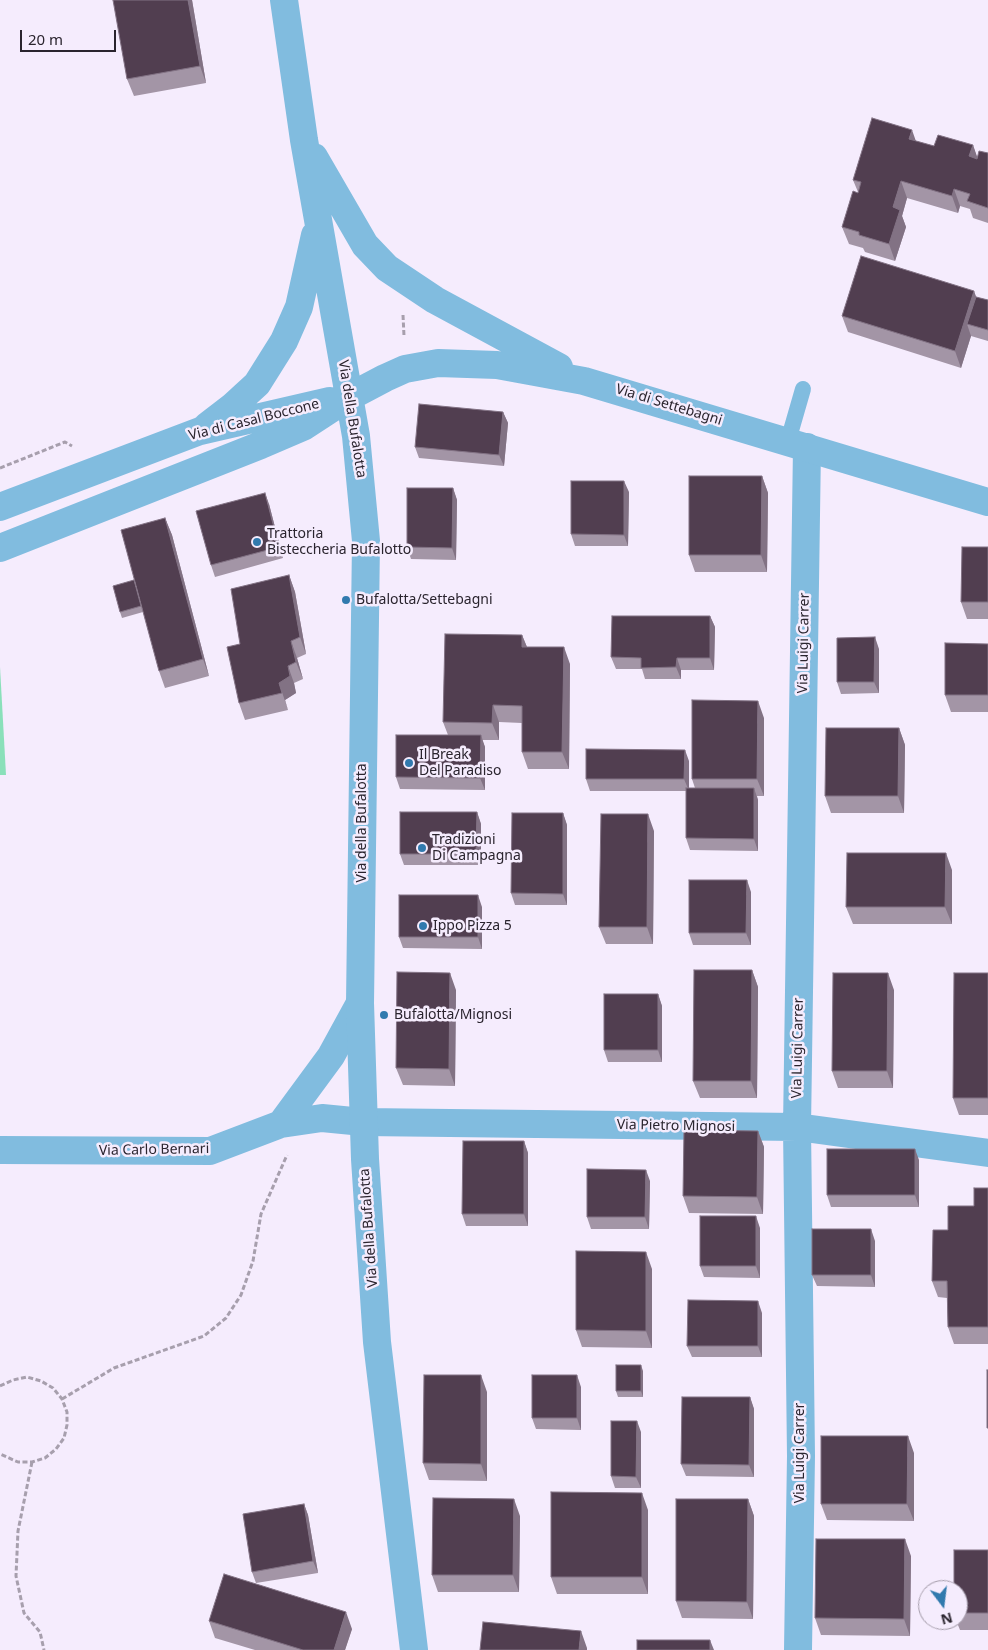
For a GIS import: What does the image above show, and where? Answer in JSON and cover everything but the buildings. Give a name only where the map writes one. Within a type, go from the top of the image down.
[{"type":"street","name":"Via della Bufalotta","points":[[284,0],[304,140],[361,475],[366,541],[360,1003],[363,1122],[377,1342],[414,1650]]},
{"type":"street","points":[[304,140],[365,245],[387,268],[435,300],[584,381]]},
{"type":"street","points":[[200,431],[233,406],[257,384],[284,341],[299,307],[318,219]]},
{"type":"street","name":"Via di Settebagni","points":[[348,397],[406,369],[438,363],[497,365],[584,381],[988,502]]},
{"type":"street","name":"Via di Casal Boccone","points":[[0,507],[200,431],[348,397]]},
{"type":"street","name":"Via di Casal Boccone","points":[[0,548],[261,445],[302,427],[348,397]]},
{"type":"street","name":"Via Luigi Carrer","points":[[797,444],[797,1127],[801,1456],[798,1650]]},
{"type":"street","points":[[281,1124],[331,1056],[360,1003]]},
{"type":"street","name":"Via Carlo Bernari","points":[[0,1150],[210,1151],[281,1124],[322,1118],[363,1122]]},
{"type":"street","name":"Via Pietro Mignosi","points":[[363,1122],[797,1127],[988,1153]]},
{"type":"lane","points":[[797,444],[803,389]]},
{"type":"path","points":[[62,1399],[114,1368],[204,1336],[226,1318],[241,1295],[253,1261],[261,1214],[288,1153],[289,1143],[281,1124]]},
{"type":"path","points":[[0,1386],[13,1380],[27,1378],[41,1381],[53,1388],[62,1399],[67,1412],[64,1438],[56,1449],[45,1458],[32,1462],[18,1462],[0,1454]]},
{"type":"path","points":[[32,1462],[18,1531],[16,1576],[24,1613],[40,1632],[44,1650]]},
{"type":"green space","points":[[0,667],[6,775],[0,775]]},
{"type":"place","name":"Trattoria Bisteccheria Bufalotto","points":[[257,542]]},
{"type":"place","name":"Bufalotta/Settebagni","points":[[346,600]]},
{"type":"place","name":"Il Break Del Paradiso","points":[[409,763]]},
{"type":"place","name":"Tradizioni Di Campagna","points":[[422,848]]},
{"type":"place","name":"Ippo Pizza 5","points":[[423,926]]},
{"type":"place","name":"Bufalotta/Mignosi","points":[[384,1015]]}]
